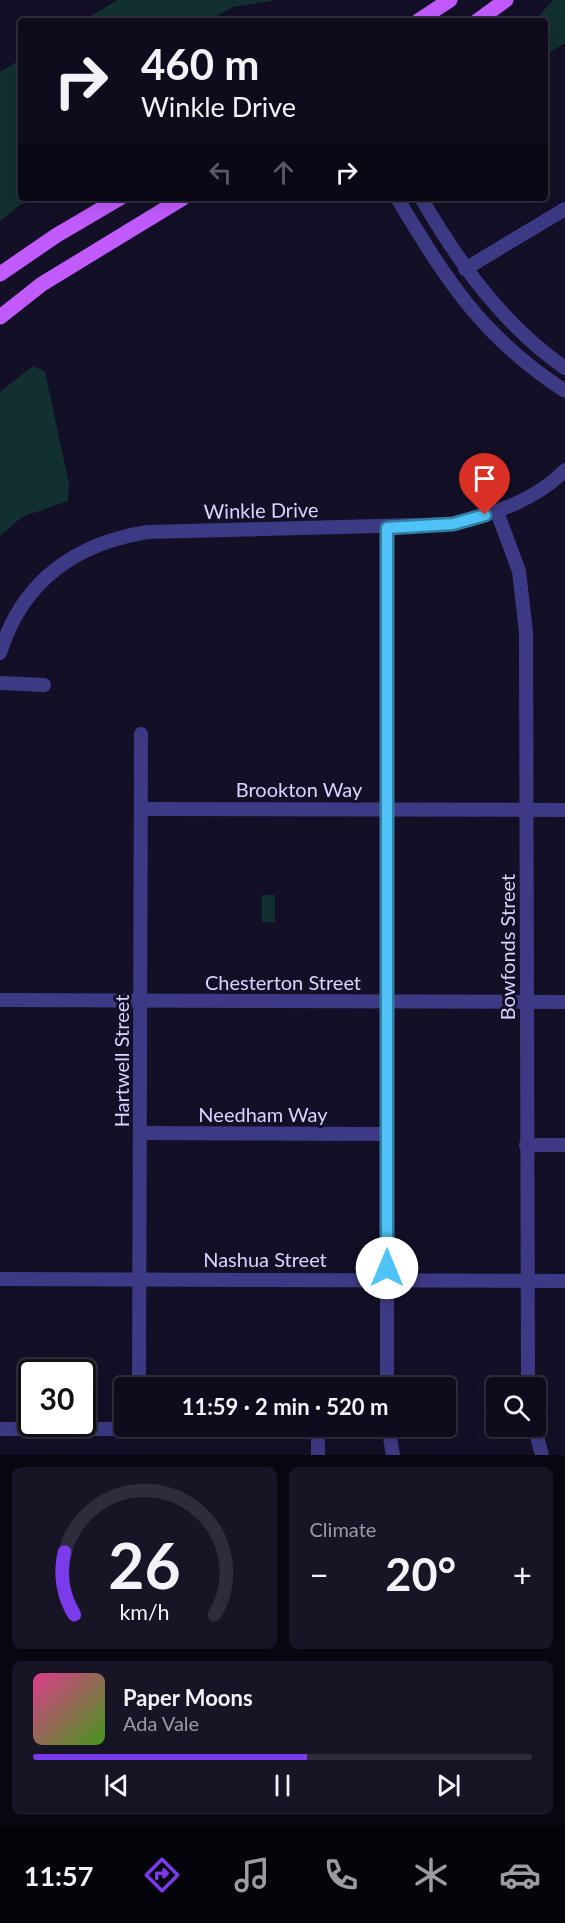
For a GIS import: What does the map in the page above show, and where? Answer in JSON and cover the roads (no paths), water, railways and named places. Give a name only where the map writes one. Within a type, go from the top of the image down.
[{"type":"main road","points":[[423,18],[450,0]]},
{"type":"main road","points":[[481,18],[506,0]]},
{"type":"main road","points":[[0,274],[57,235],[115,201]]},
{"type":"main road","points":[[0,316],[42,284],[178,201]]},
{"type":"street","points":[[399,201],[442,273],[474,314],[506,348],[565,392]]},
{"type":"street","points":[[423,201],[465,269],[507,320],[565,368]]},
{"type":"street","points":[[465,269],[565,209]]},
{"type":"street","name":"Winkle Drive","points":[[0,653],[10,624],[40,583],[73,556],[109,540],[148,532],[387,528],[453,524],[497,512],[545,486],[565,470]]},
{"type":"street","name":"Bowfonds Street","points":[[497,512],[519,571],[526,614],[528,1377]]},
{"type":"street","points":[[387,528],[387,1377]]},
{"type":"street","points":[[0,683],[44,685]]},
{"type":"street","name":"Hartwell Street","points":[[139,1377],[141,734]]},
{"type":"street","name":"Brookton Way","points":[[141,809],[565,810]]},
{"type":"street","name":"Chesterton Street","points":[[0,1000],[565,1002]]},
{"type":"street","name":"Needham Way","points":[[140,1133],[387,1134]]},
{"type":"street","points":[[526,1145],[565,1145]]},
{"type":"street","name":"Nashua Street","points":[[0,1279],[526,1279],[565,1281]]},
{"type":"street","points":[[0,1429],[114,1427]]},
{"type":"street","points":[[318,1437],[318,1455]]},
{"type":"street","points":[[390,1437],[393,1455]]},
{"type":"street","points":[[537,1437],[542,1455]]}]
